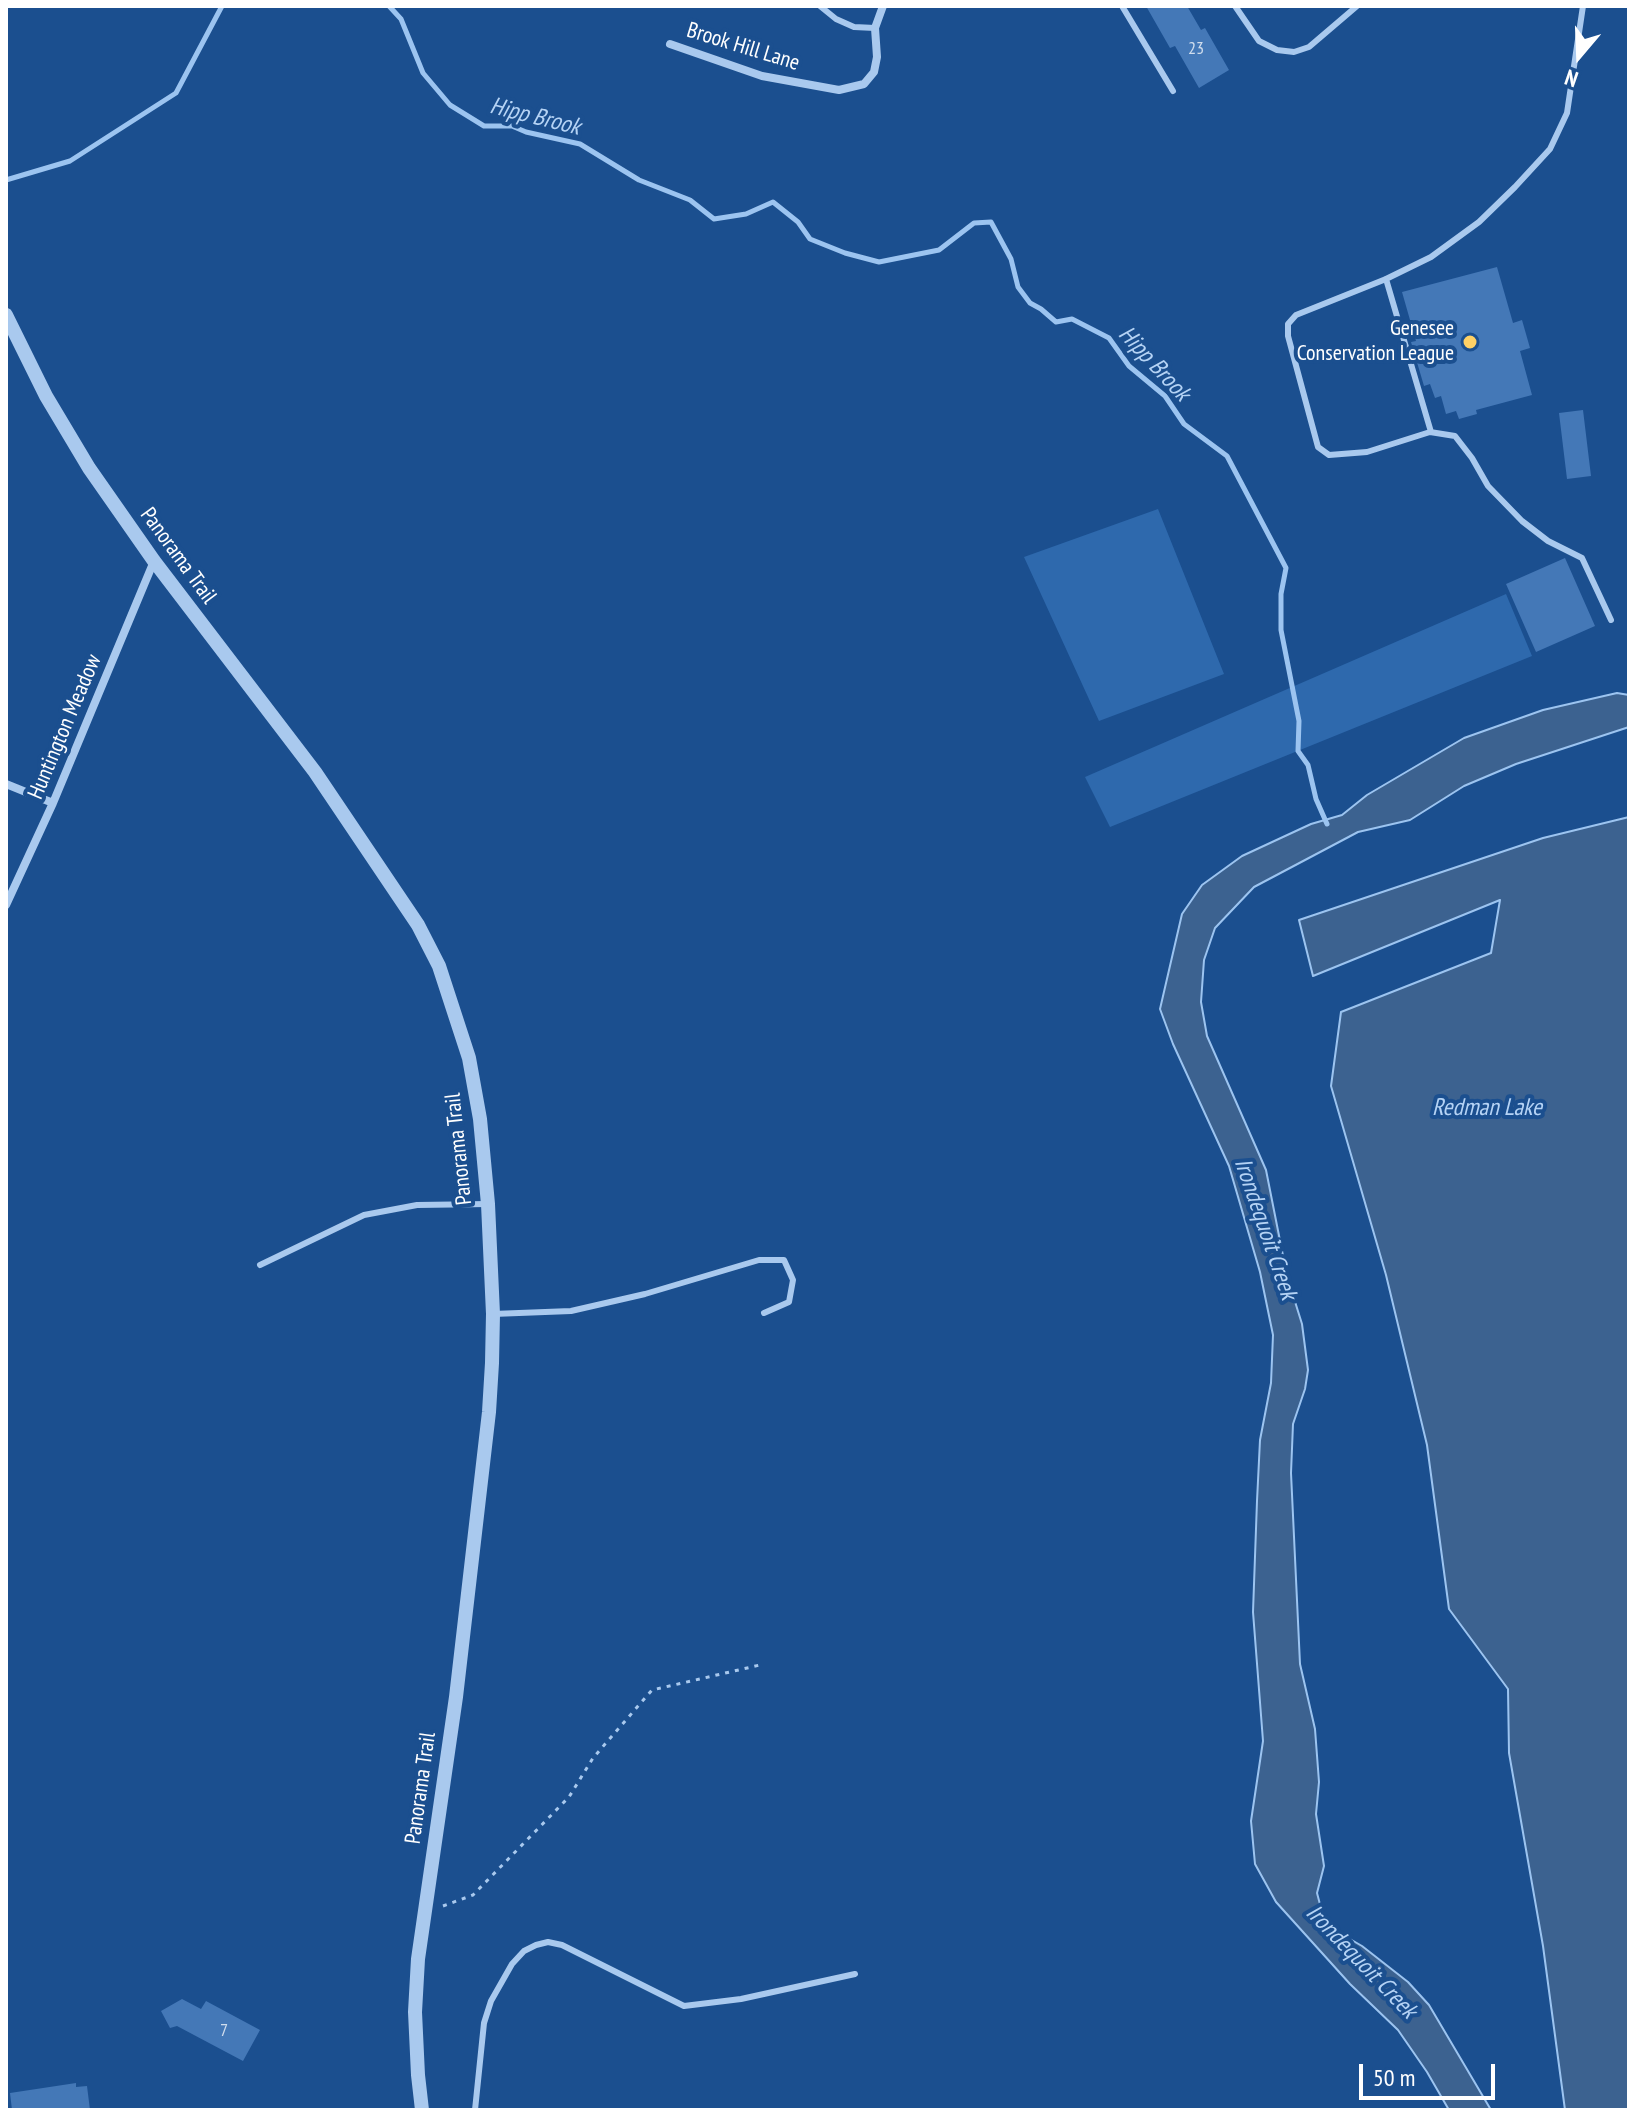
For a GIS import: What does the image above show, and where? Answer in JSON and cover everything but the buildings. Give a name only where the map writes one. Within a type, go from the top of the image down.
[{"type":"street","name":"Brook Hill Lane","points":[[670,44],[762,76],[839,90],[864,84],[874,72],[877,57],[875,28],[883,6]]},
{"type":"street","name":"Panorama Trail","points":[[6,315],[46,396],[89,468],[154,561],[315,772],[418,925],[439,966],[469,1058],[480,1119],[488,1204],[493,1314],[489,1412],[446,1770],[418,1959],[415,2012],[422,2110]]},
{"type":"street","name":"Huntington Meadow","points":[[6,905],[53,803],[154,561]]},
{"type":"street","points":[[6,784],[53,803]]},
{"type":"lane","points":[[820,6],[836,19],[854,27],[875,28]]},
{"type":"lane","points":[[1122,6],[1173,91]]},
{"type":"lane","points":[[1235,6],[1259,41],[1277,50],[1294,52],[1309,47],[1357,6]]},
{"type":"lane","points":[[1583,6],[1567,113],[1550,149],[1479,222],[1431,257],[1386,279],[1296,315],[1288,324],[1288,336],[1318,447],[1329,455],[1367,452],[1431,432],[1455,436],[1488,486],[1522,521],[1548,541],[1582,558],[1611,620]]},
{"type":"lane","points":[[1386,279],[1431,432]]},
{"type":"lane","points":[[260,1265],[364,1215],[417,1205],[488,1204]]},
{"type":"lane","points":[[493,1314],[571,1311],[645,1294],[759,1260],[784,1260],[793,1280],[789,1302],[764,1313]]},
{"type":"lane","points":[[475,2110],[484,2023],[491,2001],[512,1964],[524,1951],[536,1945],[548,1942],[562,1945],[684,2006],[741,1999],[855,1974]]},
{"type":"path","points":[[443,1906],[473,1895],[569,1797],[593,1758],[652,1690],[760,1665]]},
{"type":"shaded area","points":[[1158,509],[1224,674],[1099,721],[1024,557]]},
{"type":"shaded area","points":[[1506,594],[1532,656],[1110,827],[1085,777]]},
{"type":"water","name":"Irondequoit Creek","points":[[1617,693],[1629,695],[1629,727],[1516,764],[1464,786],[1410,820],[1358,832],[1254,887],[1215,928],[1204,960],[1201,1002],[1207,1036],[1266,1170],[1287,1276],[1302,1324],[1308,1370],[1293,1424],[1291,1473],[1300,1664],[1315,1729],[1319,1782],[1316,1814],[1324,1866],[1317,1893],[1322,1912],[1336,1931],[1362,1946],[1408,1982],[1429,2005],[1491,2110],[1449,2110],[1398,2030],[1350,1984],[1276,1902],[1255,1864],[1251,1821],[1263,1741],[1253,1612],[1260,1440],[1271,1383],[1273,1335],[1260,1272],[1229,1166],[1160,1009],[1182,914],[1202,885],[1242,856],[1311,824],[1342,815],[1367,795],[1464,738],[1543,710]]},
{"type":"water","name":"Redman Lake","points":[[1629,817],[1629,2110],[1565,2110],[1543,1946],[1509,1753],[1508,1689],[1449,1609],[1427,1445],[1386,1275],[1331,1086],[1341,1012],[1491,953],[1500,900],[1313,976],[1299,920],[1543,838]]},
{"type":"waterway","points":[[6,180],[70,161],[176,93],[222,6]]},
{"type":"waterway","name":"Hipp Brook","points":[[389,6],[401,19],[423,73],[450,105],[484,126],[512,126],[580,144],[639,180],[690,200],[714,219],[746,214],[773,202],[798,222],[810,239],[879,262],[939,250],[974,223],[991,222],[1011,259],[1018,287],[1030,303],[1056,322],[1072,319],[1109,338],[1129,366],[1165,396],[1184,424],[1227,456],[1286,568],[1281,594],[1281,630],[1299,721],[1298,751],[1308,765],[1316,799],[1327,824]]},
{"type":"place","name":"Genesee Conservation League","points":[[1470,342]]}]
